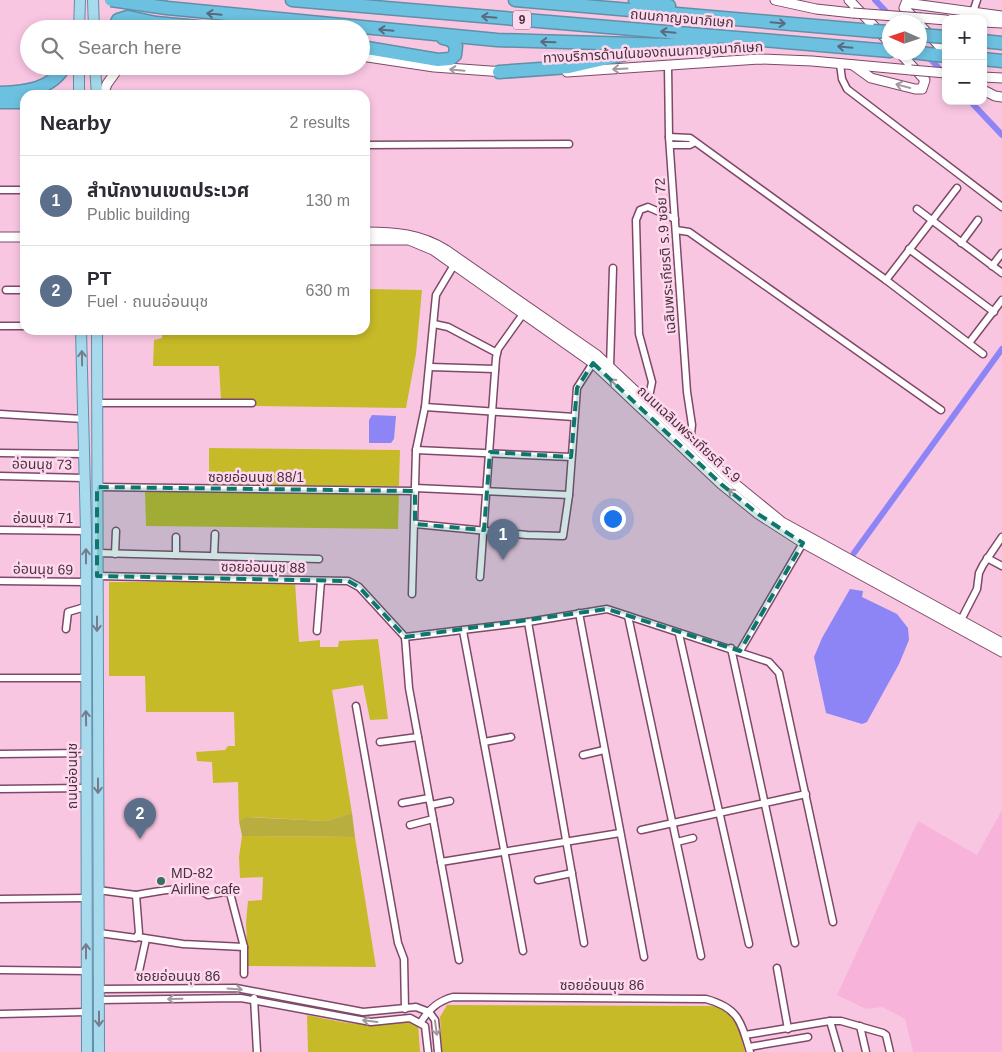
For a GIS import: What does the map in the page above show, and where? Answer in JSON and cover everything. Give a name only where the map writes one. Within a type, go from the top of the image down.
[{"type":"highway","points":[[111,0],[273,20]]},
{"type":"highway","points":[[119,0],[146,20]]},
{"type":"highway","name":"ถนนกาญจนาภิเษก","points":[[292,0],[882,50]]},
{"type":"highway","name":"ถนนกาญจนาภิเษก","points":[[515,0],[882,31]]},
{"type":"highway","points":[[635,0],[711,12],[730,18]]},
{"type":"highway","points":[[118,20],[125,17],[142,20]]},
{"type":"highway","points":[[370,29],[498,40],[667,45],[752,38]]},
{"type":"highway","points":[[370,48],[442,60],[455,56],[456,46],[452,40],[405,32]]},
{"type":"highway","points":[[927,36],[942,37]]},
{"type":"highway","points":[[987,41],[1002,43]]},
{"type":"highway","points":[[499,72],[584,64],[667,45]]},
{"type":"highway","points":[[927,53],[942,54]]},
{"type":"highway","points":[[987,59],[1002,61]]},
{"type":"highway","points":[[34,90],[55,79],[58,75]]},
{"type":"highway","points":[[0,93],[20,91]]},
{"type":"highway","points":[[0,102],[20,102]]},
{"type":"main road","points":[[775,0],[816,9],[882,17]]},
{"type":"main road","points":[[849,0],[882,35]]},
{"type":"main road","points":[[92,20],[93,1]]},
{"type":"main road","points":[[80,2],[88,20]]},
{"type":"main road","points":[[79,20],[80,2]]},
{"type":"main road","points":[[912,15],[904,8],[906,3],[1002,16]]},
{"type":"main road","points":[[927,21],[942,20]]},
{"type":"main road","points":[[987,22],[1002,23]]},
{"type":"main road","points":[[927,31],[942,49]]},
{"type":"main road","name":"ทางบริการด้านในของถนนกาญจนาภิเษก","points":[[370,57],[434,67],[499,72],[593,71],[758,60],[840,64],[942,73]]},
{"type":"main road","points":[[853,66],[871,78],[922,89],[925,80],[906,60]]},
{"type":"main road","points":[[79,75],[79,90]]},
{"type":"main road","points":[[91,75],[92,90]]},
{"type":"main road","points":[[92,90],[95,75]]},
{"type":"main road","points":[[105,90],[114,75]]},
{"type":"main road","points":[[987,77],[1002,78]]},
{"type":"main road","points":[[987,92],[1002,97]]},
{"type":"main road","name":"ถนนเฉลิมพระเกียรติ ร.9","points":[[370,232],[406,234],[432,241],[556,326],[610,367],[690,443],[759,505],[782,522],[1002,643]]},
{"type":"main road","points":[[0,237],[20,237]]},
{"type":"main road","name":"ถนนเฉลิมพระเกียรติ ร.9","points":[[370,240],[402,240],[418,243],[454,264],[593,363],[722,484],[758,514],[803,543],[1002,652]]},
{"type":"main road","name":"ถนนอ่อนนุช","points":[[82,335],[84,454],[96,502]]},
{"type":"main road","name":"ถนนอ่อนนุช","points":[[90,335],[97,487],[99,1052]]},
{"type":"main road","name":"ถนนอ่อนนุช","points":[[87,1052],[86,531],[84,499],[94,405],[97,335]]},
{"type":"main road","points":[[86,989],[99,988]]},
{"type":"main road","points":[[86,1001],[99,1000]]},
{"type":"street","points":[[973,12],[977,0]]},
{"type":"street","points":[[840,64],[842,80],[847,89],[1002,207]]},
{"type":"street","name":"เฉลิมพระเกียรติ ร.9 ซอย 72","points":[[668,66],[669,137],[687,392],[692,425],[690,443]]},
{"type":"street","points":[[669,137],[690,138],[886,280],[983,354]]},
{"type":"street","points":[[670,145],[690,145],[695,142]]},
{"type":"street","points":[[370,145],[568,144]]},
{"type":"street","points":[[886,280],[957,188]]},
{"type":"street","points":[[0,190],[20,190]]},
{"type":"street","points":[[648,402],[652,382],[640,334],[636,220],[640,210],[648,207],[675,219]]},
{"type":"street","points":[[917,209],[1002,274]]},
{"type":"street","points":[[961,243],[978,220]]},
{"type":"street","points":[[676,230],[689,232],[940,410]]},
{"type":"street","points":[[909,249],[994,312]]},
{"type":"street","points":[[992,266],[1002,253]]},
{"type":"street","points":[[412,594],[416,450],[425,407],[438,288],[454,264]]},
{"type":"street","points":[[610,367],[613,268]]},
{"type":"street","points":[[6,290],[20,290]]},
{"type":"street","points":[[969,343],[1002,300]]},
{"type":"street","points":[[480,577],[497,353],[523,314]]},
{"type":"street","points":[[434,324],[448,327],[497,353]]},
{"type":"street","points":[[0,326],[20,326]]},
{"type":"street","points":[[415,524],[562,537],[565,533],[569,495],[570,457],[577,388],[593,363]]},
{"type":"street","points":[[430,367],[495,369]]},
{"type":"street","points":[[94,405],[252,403]]},
{"type":"street","points":[[425,407],[574,417]]},
{"type":"street","points":[[0,414],[83,418]]},
{"type":"street","points":[[416,450],[570,457]]},
{"type":"street","points":[[0,453],[84,454]]},
{"type":"street","name":"อ่อนนุช 73","points":[[0,476],[88,475]]},
{"type":"street","name":"ซอยอ่อนนุช 88/1","points":[[97,487],[487,489],[569,495]]},
{"type":"street","name":"อ่อนนุช 71","points":[[0,530],[86,531]]},
{"type":"street","points":[[115,554],[116,531]]},
{"type":"street","points":[[214,556],[215,534]]},
{"type":"street","points":[[176,537],[176,555]]},
{"type":"street","points":[[961,620],[978,589],[979,573],[1002,537]]},
{"type":"street","points":[[740,651],[803,543]]},
{"type":"street","points":[[97,553],[319,559]]},
{"type":"street","points":[[987,558],[1002,566]]},
{"type":"street","name":"ซอยอ่อนนุช 88","points":[[97,576],[355,583],[405,637]]},
{"type":"street","name":"อ่อนนุช 69","points":[[0,581],[86,582]]},
{"type":"street","points":[[317,631],[321,581]]},
{"type":"street","points":[[66,629],[68,612],[85,607]]},
{"type":"street","points":[[460,960],[409,688],[405,637],[528,622],[607,608],[679,634],[740,651],[769,662],[779,673],[833,922]]},
{"type":"street","points":[[579,612],[644,957]]},
{"type":"street","points":[[628,616],[701,956]]},
{"type":"street","points":[[528,622],[584,944]]},
{"type":"street","points":[[463,631],[523,951]]},
{"type":"street","points":[[679,634],[748,944]]},
{"type":"street","points":[[731,648],[795,943]]},
{"type":"street","points":[[0,678],[85,678]]},
{"type":"street","points":[[356,706],[398,943],[404,959],[405,1009]]},
{"type":"street","points":[[380,742],[418,737]]},
{"type":"street","points":[[484,742],[511,737]]},
{"type":"street","points":[[583,755],[604,750]]},
{"type":"street","points":[[0,754],[86,753]]},
{"type":"street","points":[[0,789],[86,788]]},
{"type":"street","points":[[641,830],[806,794]]},
{"type":"street","points":[[402,803],[450,801]]},
{"type":"street","points":[[410,825],[433,819]]},
{"type":"street","points":[[441,862],[620,834]]},
{"type":"street","points":[[676,842],[693,838]]},
{"type":"street","points":[[538,880],[572,874]]},
{"type":"street","points":[[98,890],[136,896],[163,890],[201,890],[208,895],[224,892],[230,893],[244,947],[244,974]]},
{"type":"street","points":[[136,896],[138,937]]},
{"type":"street","points":[[0,899],[86,898]]},
{"type":"street","points":[[99,933],[183,944],[244,947]]},
{"type":"street","points":[[139,970],[146,939]]},
{"type":"street","points":[[777,968],[788,1029]]},
{"type":"street","points":[[0,970],[86,971]]},
{"type":"street","name":"ซอยอ่อนนุช 86","points":[[99,988],[236,988],[363,1012],[416,1007],[428,1012]]},
{"type":"street","points":[[256,991],[254,1001],[257,1052]]},
{"type":"street","name":"ซอยอ่อนนุช 86","points":[[99,1000],[231,998],[371,1022],[410,1018],[420,1022],[428,1012],[443,1000],[453,997],[686,998],[723,1004],[732,1009],[737,1016],[749,1049]]},
{"type":"street","points":[[0,1014],[87,1012]]},
{"type":"street","points":[[428,1012],[435,1020],[438,1052]]},
{"type":"street","points":[[745,1035],[841,1021],[885,1034],[890,1052]]},
{"type":"street","points":[[420,1022],[424,1026],[428,1052]]},
{"type":"street","points":[[830,1022],[839,1052]]},
{"type":"street","points":[[860,1026],[866,1052]]},
{"type":"street","points":[[749,1049],[808,1037]]},
{"type":"highlighted area","points":[[593,363],[721,484],[758,514],[803,543],[740,651],[607,609],[405,637],[359,587],[348,581],[97,576],[97,487],[415,491],[415,524],[484,530],[490,452],[571,457],[577,388]]},
{"type":"shaded area","points":[[370,289],[422,290],[416,354],[406,408],[255,406],[254,400],[221,400],[219,366],[153,366],[154,340],[162,338],[162,335],[370,335]]},
{"type":"shaded area","points":[[372,415],[396,416],[394,439],[391,443],[369,443],[369,420]]},
{"type":"shaded area","points":[[209,448],[400,450],[399,486],[209,485]]},
{"type":"shaded area","points":[[145,492],[399,494],[398,529],[146,526]]},
{"type":"shaded area","points":[[109,582],[295,582],[299,642],[320,640],[320,647],[338,647],[339,641],[378,639],[388,719],[370,720],[363,685],[332,690],[352,813],[327,821],[247,817],[239,821],[238,782],[213,783],[212,762],[197,761],[196,752],[225,750],[228,746],[235,746],[234,712],[146,712],[145,676],[109,676]]},
{"type":"shaded area","points":[[850,589],[863,591],[862,597],[897,614],[908,628],[909,640],[899,664],[867,722],[862,724],[826,713],[814,657],[822,638]]},
{"type":"shaded area","points":[[1002,810],[1002,1052],[913,1052],[905,1019],[882,1007],[866,1009],[837,995],[918,821],[977,855]]},
{"type":"shaded area","points":[[352,813],[355,837],[242,836],[239,821],[246,817],[327,821]]},
{"type":"shaded area","points":[[242,836],[355,837],[376,967],[248,966],[246,922],[248,901],[262,900],[263,877],[240,878],[239,857]]},
{"type":"shaded area","points":[[447,1005],[712,1006],[729,1010],[738,1024],[745,1052],[442,1052],[440,1017]]},
{"type":"shaded area","points":[[307,1015],[358,1024],[418,1023],[420,1052],[308,1052]]},
{"type":"waterway","points":[[875,0],[889,15]]},
{"type":"waterway","points":[[927,55],[942,72]]},
{"type":"waterway","points":[[974,105],[1002,135]]},
{"type":"waterway","points":[[854,553],[1002,349]]},
{"type":"place","name":"สำนักงานเขตประเวศ","points":[[503,560]]},
{"type":"place","name":"PT","points":[[140,839]]},
{"type":"place","name":"MD-82 Airline cafe","points":[[161,881]]}]
